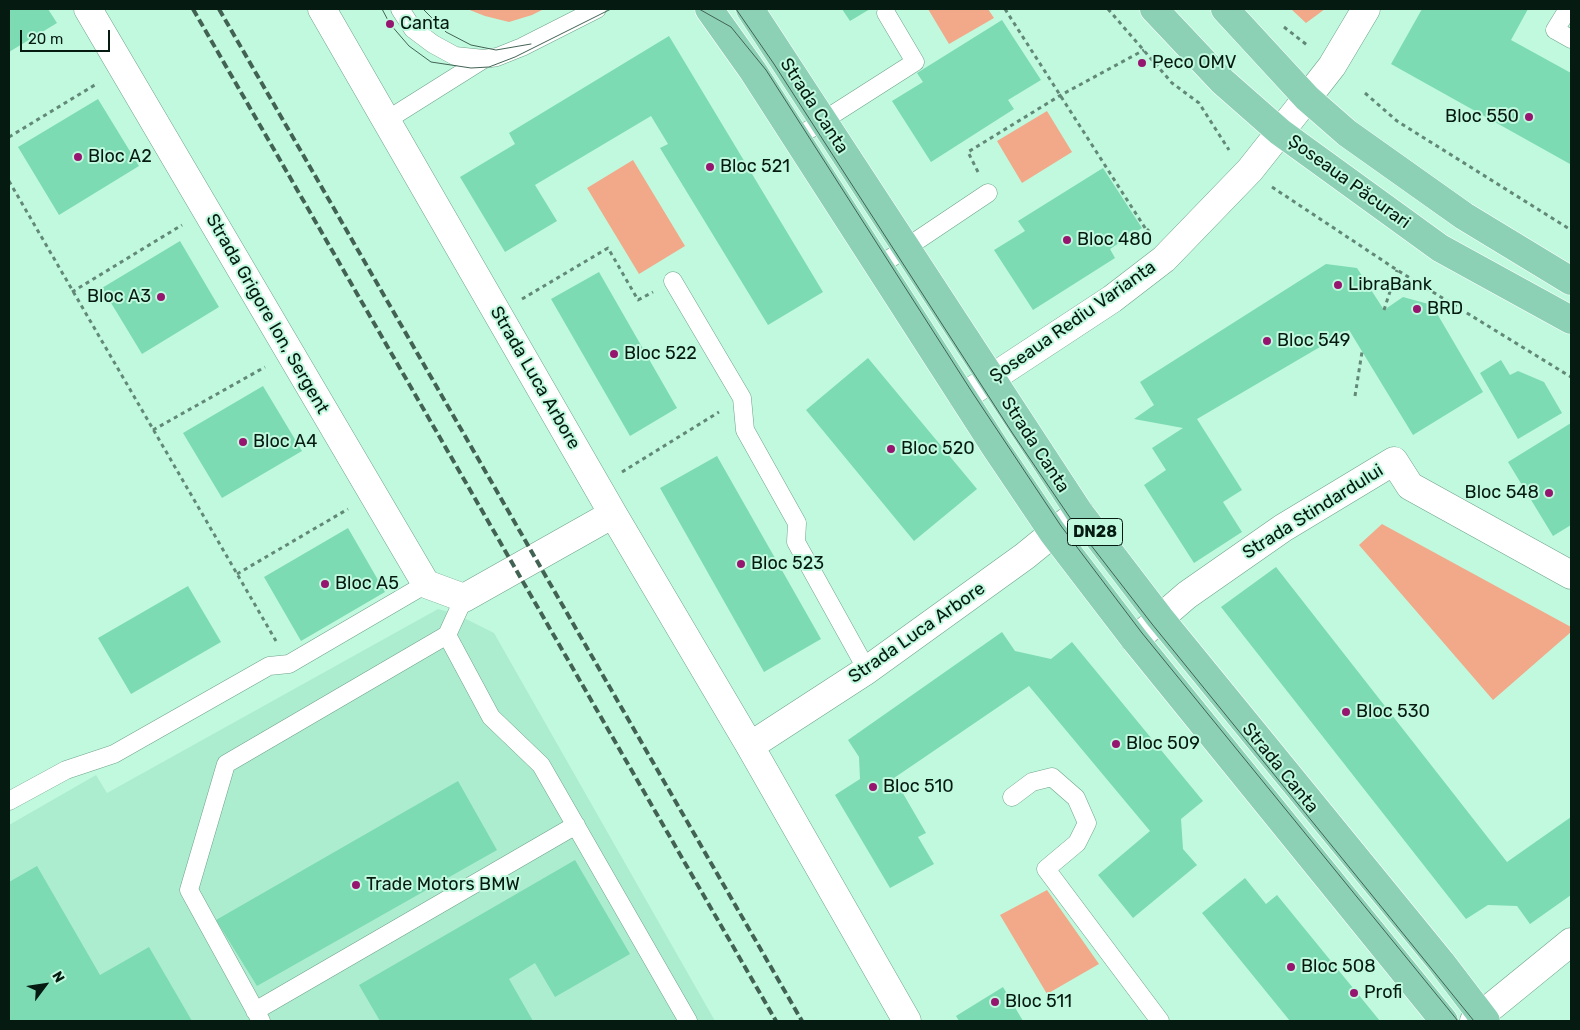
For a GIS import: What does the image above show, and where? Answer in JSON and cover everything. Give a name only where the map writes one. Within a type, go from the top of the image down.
[{"type":"main road","name":"Strada Canta","points":[[710,9],[748,64],[963,397],[1054,533],[1135,640],[1444,1021]]},
{"type":"main road","name":"Strada Canta","points":[[750,9],[1079,512],[1160,618],[1481,1019]]},
{"type":"main road","name":"Șoseaua Păcurari","points":[[1154,9],[1222,81],[1280,132],[1440,248],[1571,320]]},
{"type":"main road","points":[[1225,9],[1307,98],[1347,133],[1464,216],[1571,281]]},
{"type":"street","name":"Strada Grigore Ion, Sergent","points":[[88,9],[289,354],[426,584]]},
{"type":"street","name":"Strada Luca Arbore","points":[[322,9],[613,514],[750,746],[907,1021]]},
{"type":"street","name":"Șoseaua Rediu Varianta","points":[[963,397],[1112,299],[1164,259],[1250,170],[1332,66],[1366,9]]},
{"type":"street","name":"Strada Stindardului","points":[[1135,640],[1187,595],[1283,528],[1394,461],[1410,486],[1571,575]]},
{"type":"street","name":"Strada Luca Arbore","points":[[750,746],[867,670],[1025,556],[1079,512]]},
{"type":"street","points":[[426,584],[464,598],[613,514]]},
{"type":"street","points":[[1481,1019],[1571,942]]},
{"type":"lane","points":[[400,9],[413,29],[434,44],[455,56],[484,59],[497,57],[522,47],[597,9]]},
{"type":"lane","points":[[1568,9],[1555,30],[1571,39]]},
{"type":"lane","points":[[796,138],[915,62],[886,13]]},
{"type":"lane","points":[[387,120],[484,59]]},
{"type":"lane","points":[[879,266],[988,193]]},
{"type":"lane","points":[[673,281],[742,398],[745,430],[797,523],[796,542],[867,670]]},
{"type":"lane","points":[[9,801],[66,770],[114,754],[269,666],[289,664],[426,584]]},
{"type":"lane","points":[[464,598],[447,636],[226,764],[189,890],[258,1016],[576,825]]},
{"type":"lane","points":[[447,636],[491,717],[541,765],[688,1021]]},
{"type":"lane","points":[[1012,797],[1032,782],[1052,777],[1076,798],[1087,823],[1077,843],[1046,869],[1160,1021]]},
{"type":"path","points":[[1005,9],[1147,231],[1154,224]]},
{"type":"path","points":[[1108,9],[1172,82],[1199,103],[1233,154]]},
{"type":"path","points":[[1280,23],[1307,45]]},
{"type":"path","points":[[988,193],[968,152],[1061,95],[1144,50]]},
{"type":"path","points":[[9,136],[123,68]]},
{"type":"path","points":[[1365,92],[1397,121],[1571,230]]},
{"type":"path","points":[[1221,155],[1228,148]]},
{"type":"path","points":[[9,181],[289,664]]},
{"type":"path","points":[[1271,186],[1397,270],[1571,377]]},
{"type":"path","points":[[72,292],[206,210]]},
{"type":"path","points":[[497,314],[608,248],[638,300],[673,281]]},
{"type":"path","points":[[1384,310],[1397,270]]},
{"type":"path","points":[[1355,396],[1362,352]]},
{"type":"path","points":[[153,430],[289,354]]},
{"type":"path","points":[[597,486],[742,398]]},
{"type":"path","points":[[237,574],[372,495]]},
{"type":"shaded area","points":[[467,9],[544,9],[509,22]]},
{"type":"shaded area","points":[[928,9],[988,9],[994,18],[949,44]]},
{"type":"shaded area","points":[[1291,9],[1325,9],[1306,23]]},
{"type":"shaded area","points":[[1047,111],[1072,152],[1022,183],[997,141]]},
{"type":"shaded area","points":[[633,160],[685,246],[639,274],[587,188]]},
{"type":"shaded area","points":[[1382,524],[1571,627],[1571,632],[1493,700],[1359,545]]},
{"type":"shaded area","points":[[438,609],[456,614],[494,633],[715,1021],[9,1021],[9,825],[96,775],[107,793]]},
{"type":"shaded area","points":[[1047,890],[1099,964],[1047,994],[1000,915]]},
{"type":"building","points":[[9,9],[48,9],[57,23],[9,52]]},
{"type":"building","points":[[842,9],[870,9],[850,21]]},
{"type":"building","name":"Bloc 550","points":[[1422,9],[1528,9],[1511,40],[1571,73],[1570,164],[1391,64]]},
{"type":"building","points":[[1002,20],[1041,80],[1008,100],[1014,109],[931,162],[892,101],[923,82],[917,73]]},
{"type":"building","name":"Bloc 521","points":[[669,36],[823,292],[768,325],[660,148],[668,144],[651,116],[535,185],[557,221],[505,252],[460,177],[515,144],[509,133]]},
{"type":"building","name":"Bloc A2","points":[[98,99],[139,166],[59,215],[18,147]]},
{"type":"building","name":"Bloc 480","points":[[1103,168],[1142,228],[1110,249],[1115,258],[1033,310],[994,250],[1025,231],[1018,221]]},
{"type":"building","name":"Bloc A3","points":[[180,241],[219,307],[142,354],[102,288]]},
{"type":"building","name":"Bloc 549","points":[[1326,264],[1357,268],[1384,310],[1403,297],[1432,305],[1483,392],[1413,435],[1349,330],[1197,419],[1242,490],[1223,502],[1242,532],[1194,563],[1144,485],[1166,470],[1152,448],[1183,428],[1134,419],[1154,405],[1140,382]]},
{"type":"building","name":"Bloc 522","points":[[599,272],[677,408],[630,436],[551,299]]},
{"type":"building","name":"Bloc 520","points":[[868,358],[977,489],[914,541],[806,410]]},
{"type":"building","points":[[1501,360],[1510,375],[1518,371],[1544,382],[1562,413],[1518,439],[1480,373]]},
{"type":"building","name":"Bloc A4","points":[[263,386],[302,451],[222,498],[183,433]]},
{"type":"building","name":"Bloc 548","points":[[1571,423],[1571,525],[1553,536],[1508,462]]},
{"type":"building","name":"Bloc 523","points":[[717,456],[821,639],[764,672],[660,488]]},
{"type":"building","name":"Bloc A5","points":[[348,528],[385,592],[301,641],[264,577]]},
{"type":"building","name":"Bloc 530","points":[[1276,567],[1507,862],[1571,817],[1571,895],[1530,924],[1517,906],[1488,905],[1466,919],[1221,607]]},
{"type":"building","points":[[188,586],[221,642],[131,694],[98,638]]},
{"type":"building","points":[[1002,632],[1015,651],[1051,659],[1072,642],[1203,801],[1181,819],[1183,849],[1197,865],[1133,918],[1098,875],[1150,831],[1029,686],[894,778],[926,833],[918,837],[934,864],[890,888],[835,795],[860,779],[859,757],[848,740]]},
{"type":"building","name":"Trade Motors BMW","points":[[458,781],[497,850],[257,986],[216,920]]},
{"type":"building","points":[[575,860],[630,954],[555,997],[535,963],[509,979],[533,1021],[380,1021],[359,985]]},
{"type":"building","points":[[37,866],[100,975],[149,947],[192,1021],[9,1021],[9,882]]},
{"type":"building","name":"Bloc 508","points":[[1245,878],[1266,904],[1277,895],[1380,1021],[1290,1021],[1202,913]]},
{"type":"building","name":"Bloc 511","points":[[1003,987],[1023,1021],[959,1021],[956,1016]]},
{"type":"tram line","points":[[382,9],[390,24],[409,46],[431,62],[471,68],[489,67],[515,57],[611,9]]},
{"type":"tram line","points":[[423,9],[446,32],[471,45],[496,50],[531,44]]},
{"type":"tram line","points":[[699,9],[731,27],[766,70],[972,392],[1061,526],[1142,633],[1458,1021]]},
{"type":"tram line","points":[[736,9],[774,64],[1013,434],[1073,522],[1152,624],[1474,1021]]},
{"type":"railway","points":[[193,9],[776,1021]]},
{"type":"railway","points":[[219,9],[802,1021]]},
{"type":"place","name":"Canta","points":[[390,24]]},
{"type":"place","name":"Peco OMV","points":[[1142,63]]},
{"type":"place","name":"Bloc 550","points":[[1529,117]]},
{"type":"place","name":"Bloc A2","points":[[78,157]]},
{"type":"place","name":"Bloc 521","points":[[710,167]]},
{"type":"place","name":"Bloc 480","points":[[1067,240]]},
{"type":"place","name":"LibraBank","points":[[1338,285]]},
{"type":"place","name":"Bloc A3","points":[[161,297]]},
{"type":"place","name":"BRD","points":[[1417,309]]},
{"type":"place","name":"Bloc 549","points":[[1267,341]]},
{"type":"place","name":"Bloc 522","points":[[614,354]]},
{"type":"place","name":"Bloc A4","points":[[243,442]]},
{"type":"place","name":"Bloc 520","points":[[891,449]]},
{"type":"place","name":"Bloc 548","points":[[1549,493]]},
{"type":"place","name":"Bloc 523","points":[[741,564]]},
{"type":"place","name":"Bloc A5","points":[[325,584]]},
{"type":"place","name":"Bloc 530","points":[[1346,712]]},
{"type":"place","name":"Bloc 509","points":[[1116,744]]},
{"type":"place","name":"Bloc 510","points":[[873,787]]},
{"type":"place","name":"Trade Motors BMW","points":[[356,885]]},
{"type":"place","name":"Bloc 508","points":[[1291,967]]},
{"type":"place","name":"Profi","points":[[1354,993]]},
{"type":"place","name":"Bloc 511","points":[[995,1002]]}]
